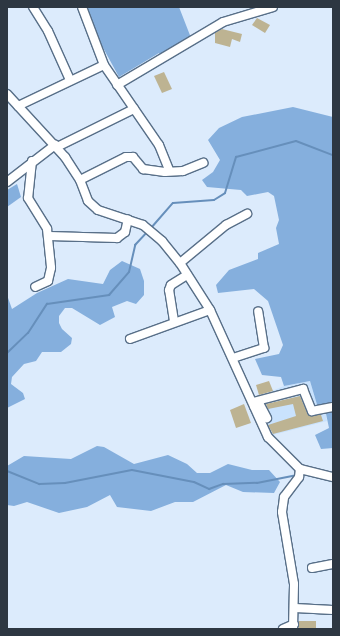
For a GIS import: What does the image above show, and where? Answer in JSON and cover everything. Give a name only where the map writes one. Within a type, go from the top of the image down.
[{"type":"street","points":[[33,7],[48,30],[70,80]]},
{"type":"street","points":[[82,7],[104,65],[159,145],[169,170]]},
{"type":"street","points":[[117,85],[222,22],[273,7]]},
{"type":"street","points":[[18,106],[104,65]]},
{"type":"street","points":[[7,94],[56,146],[80,180],[88,201],[98,210],[116,218],[128,219],[143,225],[153,233],[180,263],[210,310],[268,437],[300,472],[333,478]]},
{"type":"street","points":[[7,182],[32,161],[56,146],[134,109]]},
{"type":"street","points":[[80,180],[126,157],[132,157],[146,170],[165,172],[169,170],[183,171],[203,163]]},
{"type":"street","points":[[32,161],[28,198],[43,221],[49,236],[51,277],[35,287]]},
{"type":"street","points":[[180,263],[226,225],[247,214]]},
{"type":"street","points":[[49,236],[117,238],[125,232],[128,219]]},
{"type":"street","points":[[174,321],[169,290],[171,285],[187,275]]},
{"type":"street","points":[[130,339],[174,321],[182,321],[210,310]]},
{"type":"street","points":[[233,358],[264,348],[258,312]]},
{"type":"street","points":[[254,404],[303,389],[312,411],[333,407]]},
{"type":"street","points":[[254,404],[260,405],[267,418]]},
{"type":"street","points":[[283,629],[294,627],[295,608],[294,584],[282,512],[284,497],[300,472]]},
{"type":"street","points":[[312,568],[333,564]]},
{"type":"street","points":[[295,608],[333,610]]},
{"type":"shaded area","points":[[87,7],[179,7],[193,43],[184,50],[163,60],[159,53],[119,77],[101,44]]},
{"type":"shaded area","points":[[293,107],[333,117],[333,448],[321,449],[315,435],[329,428],[325,409],[318,408],[310,381],[284,386],[281,377],[262,375],[255,359],[279,354],[283,345],[268,301],[254,289],[218,293],[216,285],[229,270],[258,259],[258,253],[279,244],[276,228],[279,220],[274,196],[268,192],[247,196],[241,190],[207,187],[202,180],[213,172],[220,160],[208,140],[219,128],[242,117]]},
{"type":"shaded area","points":[[17,184],[21,197],[7,207],[7,190]]},
{"type":"shaded area","points":[[122,261],[140,269],[144,281],[144,295],[136,304],[127,301],[112,307],[115,317],[100,325],[72,308],[65,308],[59,316],[59,323],[62,329],[72,338],[71,344],[61,352],[42,352],[36,361],[24,364],[12,377],[11,384],[23,393],[25,399],[7,408],[7,295],[12,309],[37,293],[68,279],[103,284],[110,270]]},
{"type":"shaded area","points":[[310,381],[318,408],[325,409],[327,421],[269,436],[255,398],[284,386]]},
{"type":"shaded area","points":[[97,446],[104,447],[134,464],[168,455],[187,464],[197,473],[210,473],[228,464],[252,470],[269,470],[280,482],[274,493],[243,492],[226,485],[193,502],[175,502],[151,511],[117,507],[110,495],[87,507],[59,513],[27,502],[14,506],[7,505],[7,466],[24,456],[71,459]]},
{"type":"building","points":[[257,18],[270,25],[265,33],[252,25]]},
{"type":"building","points":[[222,29],[242,34],[240,42],[232,39],[230,47],[215,43],[215,33]]},
{"type":"building","points":[[164,72],[172,89],[162,93],[154,76]]},
{"type":"building","points":[[269,381],[273,391],[259,395],[256,385]]},
{"type":"building","points":[[300,396],[308,415],[321,415],[323,421],[273,434],[268,425],[296,416],[293,404],[268,409],[266,404]]},
{"type":"building","points":[[244,404],[251,423],[236,428],[230,410]]},
{"type":"building","points":[[299,621],[316,621],[316,629],[298,629]]},
{"type":"waterway","points":[[151,228],[173,203],[214,200],[225,193],[236,157],[296,141],[333,155]]},
{"type":"waterway","points":[[7,353],[28,333],[47,304],[109,295],[129,272],[135,245],[148,231]]},
{"type":"waterway","points":[[7,471],[39,484],[65,483],[132,470],[194,482],[209,489],[223,484],[257,483],[297,475]]}]
